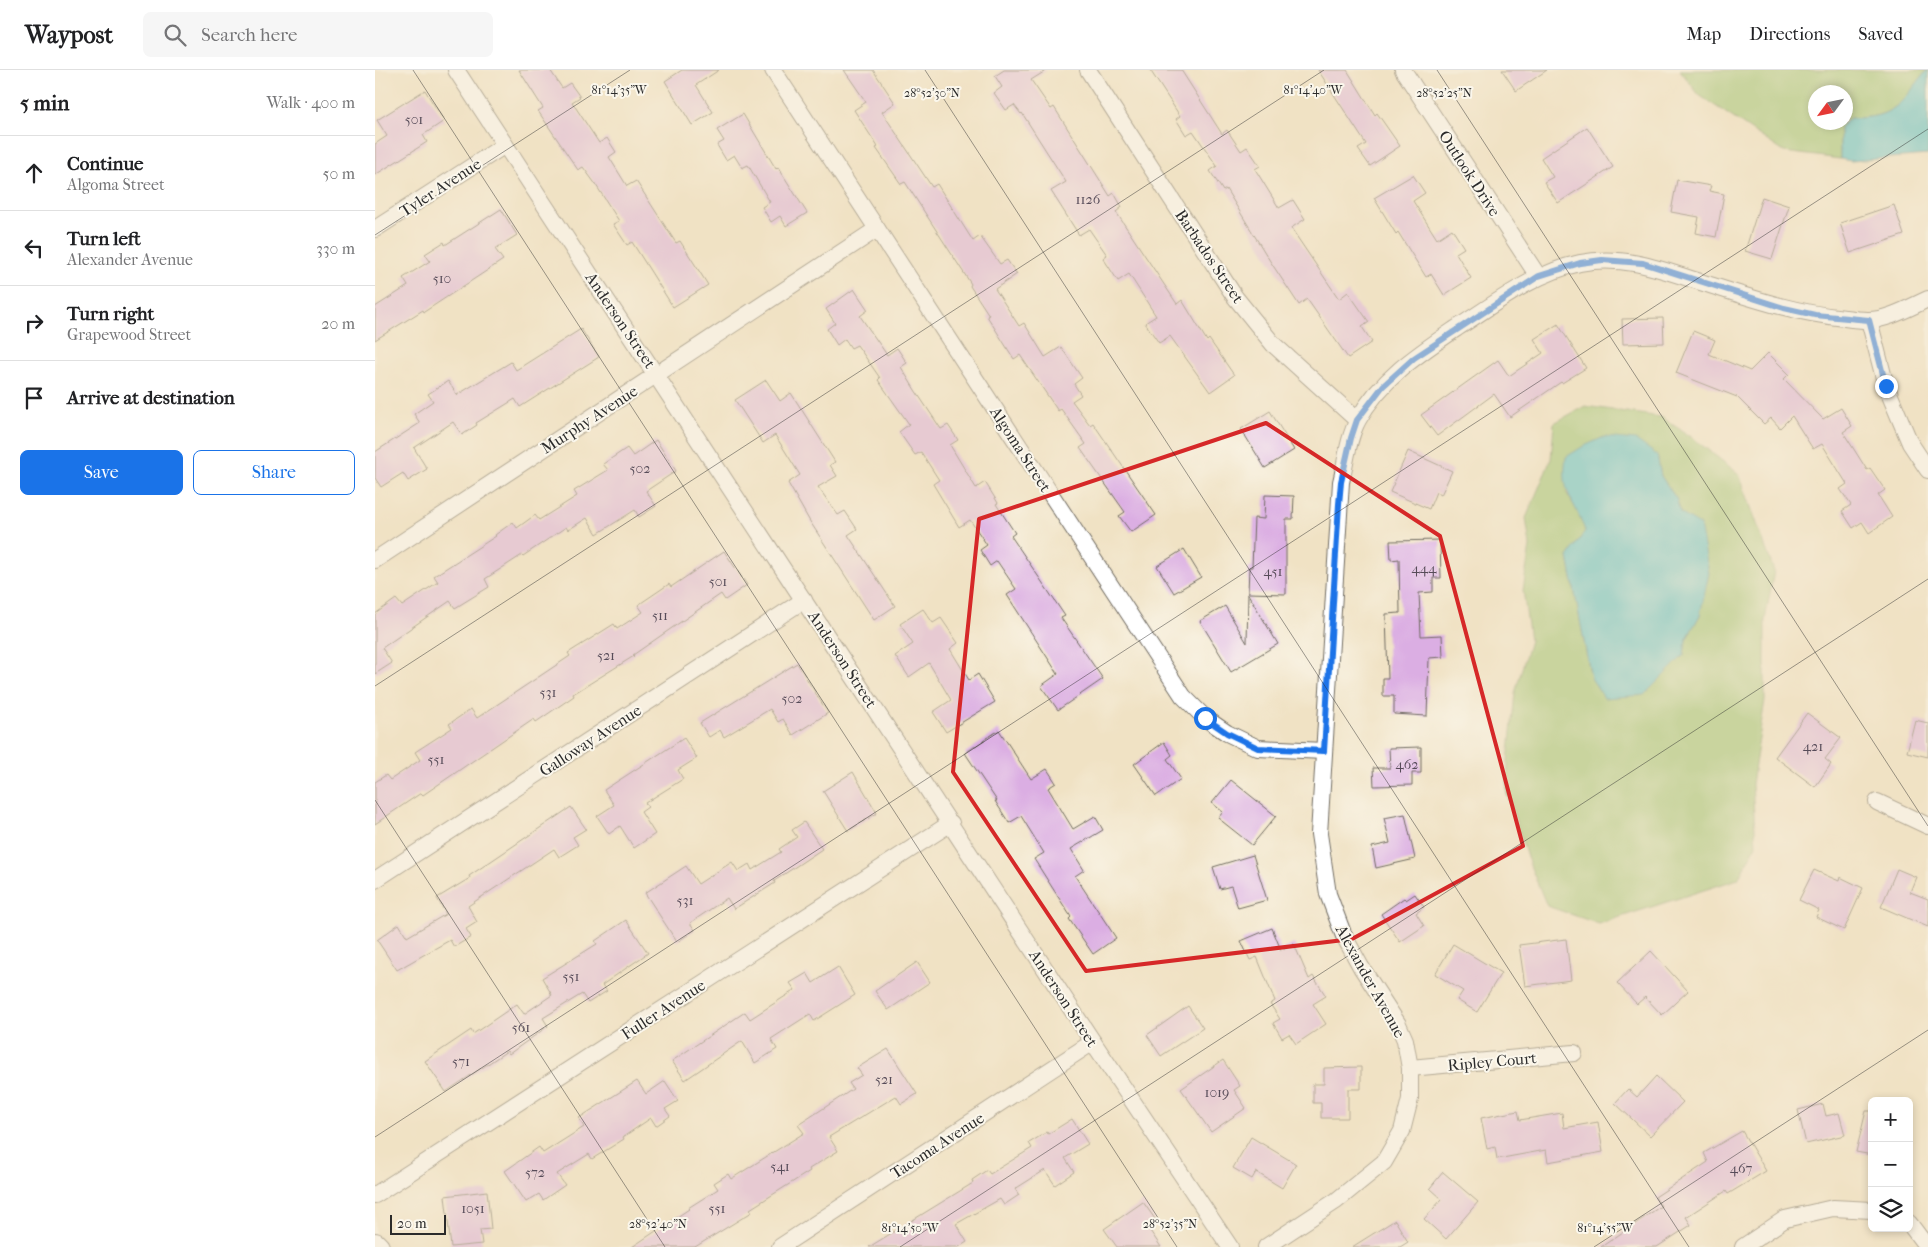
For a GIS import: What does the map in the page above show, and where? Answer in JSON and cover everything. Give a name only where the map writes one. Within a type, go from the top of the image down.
[{"type":"main road","points":[[375,1244],[378,1247]]},
{"type":"street","name":"Anderson Street","points":[[456,70],[1093,1042],[1230,1247]]},
{"type":"street","name":"Algoma Street","points":[[773,70],[1183,696],[1205,718],[1227,733],[1258,748],[1324,751]]},
{"type":"street","name":"Barbados Street","points":[[1088,70],[1235,296],[1273,344],[1357,420]]},
{"type":"street","name":"Outlook Drive","points":[[1403,70],[1539,276]]},
{"type":"street","name":"Tyler Avenue","points":[[375,229],[505,145]]},
{"type":"street","name":"Murphy Avenue","points":[[375,560],[877,229]]},
{"type":"street","name":"Alexander Avenue","points":[[1266,1247],[1336,1201],[1384,1162],[1402,1131],[1410,1099],[1410,1068],[1405,1040],[1398,1024],[1361,967],[1344,936],[1328,894],[1319,834],[1341,482],[1357,420],[1383,386],[1414,358],[1539,276],[1580,263],[1602,260],[1643,263],[1784,308],[1815,315],[1869,320],[1897,313],[1928,299]]},
{"type":"street","points":[[1869,320],[1886,386],[1910,443],[1928,470]]},
{"type":"street","name":"Galloway Avenue","points":[[375,880],[804,600]]},
{"type":"street","points":[[1877,802],[1928,826]]},
{"type":"street","name":"Fuller Avenue","points":[[375,1196],[951,823]]},
{"type":"street","name":"Tacoma Avenue","points":[[780,1247],[1093,1042]]},
{"type":"street","name":"Ripley Court","points":[[1410,1068],[1574,1053]]},
{"type":"street","points":[[1743,1247],[1785,1219],[1833,1208],[1868,1210]]},
{"type":"street","points":[[1913,1228],[1927,1247]]},
{"type":"highlighted area","points":[[1266,423],[1440,536],[1523,846],[1352,939],[1086,971],[953,772],[979,519]]},
{"type":"green space","points":[[1680,70],[1927,70],[1904,100],[1887,112],[1865,118],[1853,118],[1853,85],[1808,85],[1808,130],[1840,130],[1840,159],[1784,152],[1699,95]]},
{"type":"green space","points":[[1585,406],[1661,417],[1690,436],[1739,474],[1774,571],[1765,620],[1765,700],[1752,784],[1756,845],[1738,879],[1599,924],[1547,906],[1529,863],[1507,793],[1508,761],[1515,693],[1530,640],[1523,590],[1530,546],[1526,518],[1551,459],[1554,423]],"holes":[[[1657,455],[1661,476],[1677,500],[1703,596],[1700,615],[1686,640],[1684,655],[1591,678],[1568,557],[1586,531],[1581,517],[1566,492]]]},
{"type":"water","points":[[1928,70],[1928,155],[1851,161],[1840,159],[1840,130],[1853,130],[1853,118],[1865,118],[1888,112],[1904,100]]},
{"type":"water","points":[[1604,437],[1636,440],[1657,455],[1661,476],[1677,500],[1680,513],[1700,525],[1709,573],[1700,615],[1686,640],[1684,655],[1644,695],[1604,698],[1591,678],[1568,557],[1585,531],[1567,489],[1565,480],[1566,457]]},
{"type":"building","points":[[519,70],[550,70],[562,88],[570,83],[580,97],[572,102],[599,143],[607,138],[616,152],[609,157],[627,186],[636,181],[676,243],[680,241],[708,285],[673,307],[632,242],[627,245],[613,224],[619,221],[594,182],[583,167],[578,170],[538,111],[543,108]]},
{"type":"building","points":[[682,70],[719,70],[696,85],[713,112],[692,125],[665,81]]},
{"type":"building","points":[[844,70],[873,70],[895,103],[882,112],[932,187],[937,184],[973,241],[980,236],[1000,264],[1007,260],[1017,274],[995,289],[1019,326],[1024,323],[1045,357],[1061,347],[1082,378],[1074,384],[1081,395],[1072,401],[1090,425],[1093,423],[1156,515],[1131,532],[1119,516],[1125,512],[1080,448],[1086,444],[1061,409],[1058,411],[1020,355],[1014,359],[987,316],[989,315],[970,286],[971,284],[905,182],[901,184],[876,148],[878,147],[854,110],[866,102]]},
{"type":"building","points":[[1004,70],[1047,70],[1031,80],[1051,109],[1054,107],[1110,196],[1114,193],[1122,207],[1116,212],[1177,304],[1182,300],[1207,341],[1209,339],[1234,375],[1210,392],[1170,336],[1159,343],[1145,323],[1156,316],[1129,274],[1118,281],[1103,258],[1107,255],[1089,229],[1079,235],[1051,191],[1066,182],[1022,113],[1014,105],[1006,110],[994,93],[1002,87],[995,76]]},
{"type":"building","points":[[1150,70],[1181,70],[1222,134],[1227,130],[1241,151],[1247,147],[1260,166],[1255,169],[1279,208],[1293,200],[1305,219],[1291,228],[1339,299],[1348,292],[1369,322],[1362,327],[1372,342],[1348,358],[1307,299],[1299,305],[1226,189],[1223,191],[1210,171],[1217,166],[1193,131],[1186,135],[1176,119],[1180,116]]},
{"type":"building","points":[[1318,70],[1347,70],[1375,115],[1377,113],[1400,146],[1370,166],[1358,149],[1366,144]]},
{"type":"building","points":[[1502,70],[1547,70],[1516,91]]},
{"type":"building","points":[[425,90],[444,121],[423,135],[427,142],[375,175],[375,144],[387,136],[377,120]]},
{"type":"building","points":[[743,114],[776,169],[778,167],[807,213],[786,226],[780,216],[771,222],[762,207],[770,202],[748,165],[742,168],[734,155],[726,160],[717,145],[724,141],[717,130]]},
{"type":"building","points":[[1587,127],[1613,167],[1558,203],[1544,182],[1553,177],[1541,158]]},
{"type":"building","points":[[1413,175],[1425,193],[1413,201],[1437,239],[1452,229],[1464,248],[1456,253],[1471,278],[1444,295],[1431,274],[1426,277],[1374,198]]},
{"type":"building","points":[[1677,180],[1711,186],[1709,191],[1724,194],[1716,237],[1696,233],[1699,217],[1671,212]]},
{"type":"building","points":[[1762,197],[1789,206],[1772,259],[1745,251]]},
{"type":"building","points":[[1894,205],[1904,235],[1850,253],[1840,223]]},
{"type":"building","points":[[501,209],[517,235],[495,249],[503,260],[424,312],[423,310],[375,340],[375,307],[408,286],[403,278],[430,261],[425,254],[444,242],[445,245]]},
{"type":"building","points":[[854,289],[868,310],[860,316],[887,355],[897,348],[907,363],[901,367],[915,390],[941,429],[948,425],[958,440],[950,445],[976,488],[985,482],[998,503],[996,504],[1015,533],[1011,536],[1065,616],[1061,618],[1103,679],[1058,710],[1041,686],[1058,674],[1007,595],[1016,589],[997,561],[990,566],[980,550],[987,545],[970,520],[959,527],[933,484],[939,480],[921,452],[915,455],[899,432],[909,424],[878,380],[880,378],[857,345],[851,348],[845,339],[837,345],[827,329],[835,323],[826,309]]},
{"type":"building","points":[[1663,318],[1664,343],[1623,344],[1622,319]]},
{"type":"building","points":[[1558,324],[1586,368],[1561,382],[1510,417],[1494,394],[1437,436],[1421,415],[1498,360],[1509,376],[1543,353],[1534,339]]},
{"type":"building","points":[[581,329],[599,357],[520,407],[515,399],[476,423],[477,425],[462,435],[453,422],[414,448],[427,469],[408,481],[403,473],[381,487],[375,478],[375,452],[420,423],[414,414],[433,401],[428,394],[448,381],[457,395],[511,362],[516,370]]},
{"type":"building","points":[[1693,331],[1715,340],[1709,354],[1750,371],[1768,353],[1789,374],[1784,379],[1823,419],[1841,408],[1852,426],[1843,432],[1867,470],[1870,468],[1885,490],[1878,495],[1892,517],[1869,533],[1862,522],[1853,528],[1842,511],[1851,505],[1840,489],[1847,484],[1822,444],[1813,449],[1792,416],[1780,428],[1771,418],[1764,424],[1737,397],[1676,373]]},
{"type":"building","points":[[766,380],[780,401],[791,393],[835,462],[830,465],[837,476],[818,487],[838,515],[845,511],[857,529],[848,535],[895,606],[874,620],[809,520],[788,483],[800,475],[775,435],[763,443],[735,400]]},
{"type":"building","points":[[1270,411],[1294,450],[1265,468],[1241,429]]},
{"type":"building","points":[[656,440],[676,471],[646,491],[656,506],[639,517],[635,510],[597,534],[587,518],[568,530],[566,527],[485,579],[489,587],[455,608],[450,601],[382,648],[392,663],[375,674],[375,614],[396,599],[402,606],[438,582],[434,576],[496,536],[513,522],[517,528],[535,515],[539,520],[577,496],[574,491],[608,470],[603,464],[627,448],[633,456]]},
{"type":"building","points":[[1408,451],[1452,471],[1441,495],[1436,492],[1429,509],[1390,492]]},
{"type":"building","points":[[1265,495],[1294,496],[1293,519],[1286,519],[1286,594],[1248,593],[1249,567],[1252,567],[1254,518],[1264,519]]},
{"type":"building","points":[[1440,540],[1441,578],[1433,578],[1433,592],[1419,593],[1421,636],[1442,635],[1443,657],[1429,658],[1427,716],[1394,714],[1394,696],[1383,696],[1383,678],[1388,678],[1386,614],[1400,613],[1399,559],[1391,560],[1390,541]]},
{"type":"building","points":[[1184,549],[1201,577],[1174,593],[1157,566]]},
{"type":"building","points":[[724,551],[747,585],[725,600],[721,594],[634,656],[573,694],[574,696],[536,722],[534,719],[423,795],[421,793],[375,824],[375,782],[386,775],[390,780],[420,760],[415,752],[452,728],[449,724],[471,709],[477,718],[570,656],[568,653],[614,624],[617,629],[643,612],[638,605],[669,584],[671,587]]},
{"type":"building","points":[[1248,594],[1278,644],[1231,672],[1200,621],[1225,606],[1247,643]]},
{"type":"building","points":[[923,609],[933,623],[941,618],[958,643],[950,649],[969,680],[978,674],[995,702],[946,732],[933,712],[951,700],[929,663],[909,677],[895,656],[913,644],[900,624]]},
{"type":"building","points":[[797,663],[828,713],[793,735],[783,719],[778,722],[770,709],[724,737],[720,730],[709,737],[700,723]]},
{"type":"building","points":[[1807,713],[1841,738],[1825,759],[1831,764],[1815,787],[1775,757]]},
{"type":"building","points":[[1915,720],[1928,723],[1928,757],[1907,752]]},
{"type":"building","points":[[999,730],[1031,779],[1047,769],[1056,783],[1048,788],[1073,829],[1095,816],[1103,830],[1071,849],[1084,870],[1075,876],[1116,938],[1093,954],[1069,919],[1071,917],[1034,859],[1044,853],[1021,816],[1009,823],[995,801],[997,801],[965,753]]},
{"type":"building","points":[[684,738],[697,758],[678,770],[683,779],[645,803],[648,807],[641,812],[655,834],[634,848],[620,826],[609,834],[597,816],[614,805],[604,790]]},
{"type":"building","points":[[1164,742],[1172,755],[1167,759],[1181,779],[1156,796],[1134,764]]},
{"type":"building","points":[[1421,747],[1421,773],[1412,773],[1412,785],[1374,786],[1373,768],[1390,768],[1389,748]]},
{"type":"building","points":[[853,772],[877,813],[848,831],[823,791]]},
{"type":"building","points":[[1231,780],[1276,816],[1252,845],[1218,818],[1223,812],[1212,803]]},
{"type":"building","points":[[571,807],[586,829],[573,837],[578,845],[559,857],[554,849],[468,906],[477,922],[466,929],[471,937],[454,947],[450,940],[397,970],[377,940],[399,924],[407,937],[446,914],[437,898],[470,878],[469,876]]},
{"type":"building","points":[[1405,814],[1415,859],[1376,868],[1372,847],[1390,843],[1384,818]]},
{"type":"building","points":[[804,822],[822,849],[774,881],[775,883],[734,909],[727,898],[690,923],[695,930],[677,942],[645,893],[686,866],[698,884],[732,862],[738,871],[749,864],[752,870],[781,852],[779,849],[797,837],[792,830]]},
{"type":"building","points":[[1253,855],[1267,900],[1238,908],[1231,886],[1220,889],[1213,867]]},
{"type":"building","points":[[1897,869],[1916,877],[1910,892],[1928,899],[1928,927],[1881,907]]},
{"type":"building","points":[[1814,870],[1839,881],[1840,877],[1863,888],[1844,930],[1816,917],[1819,910],[1799,900]]},
{"type":"building","points":[[1415,894],[1424,907],[1416,913],[1424,926],[1400,942],[1381,914],[1404,898],[1406,900]]},
{"type":"building","points":[[626,920],[648,953],[602,985],[607,991],[588,1003],[582,994],[543,1018],[548,1026],[509,1054],[507,1051],[446,1092],[425,1061],[471,1030],[473,1034],[517,1004],[524,1014],[552,995],[542,978],[597,944],[595,941]]},
{"type":"building","points":[[1272,928],[1281,950],[1294,944],[1309,979],[1313,976],[1326,996],[1313,1004],[1326,1024],[1296,1044],[1289,1034],[1282,1038],[1273,1023],[1280,1019],[1270,1004],[1275,1001],[1257,957],[1250,960],[1241,941]]},
{"type":"building","points":[[1566,939],[1571,980],[1525,986],[1519,945]]},
{"type":"building","points":[[1453,944],[1501,973],[1477,1012],[1457,1000],[1463,991],[1435,974]]},
{"type":"building","points":[[1651,951],[1688,991],[1662,1015],[1645,997],[1637,1004],[1617,983]]},
{"type":"building","points":[[917,962],[930,982],[888,1010],[875,991]]},
{"type":"building","points":[[838,967],[855,995],[814,1021],[810,1014],[771,1039],[777,1049],[755,1063],[742,1041],[685,1080],[672,1061],[745,1012],[750,1019],[795,990],[790,983],[807,973],[813,983]]},
{"type":"building","points":[[1188,1006],[1203,1028],[1161,1056],[1147,1035]]},
{"type":"building","points":[[888,1049],[917,1094],[901,1104],[896,1096],[829,1137],[838,1151],[750,1209],[752,1212],[695,1247],[632,1247],[718,1189],[714,1183],[728,1174],[731,1179],[804,1133],[798,1125],[853,1089],[849,1083],[862,1075],[857,1068]]},
{"type":"building","points":[[1223,1060],[1240,1086],[1234,1090],[1246,1108],[1211,1132],[1181,1089]]},
{"type":"building","points":[[1361,1067],[1361,1089],[1348,1089],[1348,1118],[1321,1118],[1321,1103],[1313,1103],[1313,1084],[1324,1084],[1324,1068]]},
{"type":"building","points":[[1656,1076],[1683,1102],[1650,1136],[1615,1103],[1628,1089],[1637,1097]]},
{"type":"building","points":[[637,1081],[646,1094],[665,1081],[678,1101],[665,1109],[670,1116],[656,1126],[651,1118],[623,1137],[624,1139],[592,1159],[589,1154],[557,1174],[565,1185],[543,1200],[539,1194],[526,1202],[505,1171],[539,1147],[543,1153],[584,1127],[579,1118]]},
{"type":"building","points":[[1823,1104],[1826,1116],[1839,1113],[1845,1135],[1806,1144],[1798,1110]]},
{"type":"building","points":[[1518,1111],[1520,1120],[1562,1113],[1564,1128],[1598,1122],[1603,1152],[1548,1162],[1546,1150],[1497,1159],[1495,1147],[1487,1149],[1481,1118]]},
{"type":"building","points":[[1866,1111],[1868,1111],[1868,1154],[1856,1152]]},
{"type":"building","points":[[1072,1119],[1088,1144],[1065,1158],[1074,1172],[1055,1185],[1045,1170],[1015,1189],[1019,1195],[1004,1205],[1000,1199],[956,1224],[967,1242],[959,1247],[869,1247],[973,1183],[972,1180],[987,1170],[990,1174],[1032,1148],[1029,1143]]},
{"type":"building","points":[[1742,1131],[1766,1171],[1728,1194],[1726,1191],[1686,1217],[1691,1225],[1657,1247],[1601,1247],[1661,1206],[1655,1197],[1708,1162],[1704,1153]]},
{"type":"building","points":[[1251,1137],[1296,1164],[1282,1188],[1256,1172],[1252,1179],[1233,1168]]},
{"type":"building","points":[[1443,1172],[1478,1202],[1446,1239],[1424,1219],[1442,1199],[1430,1188]]},
{"type":"building","points":[[487,1191],[491,1229],[480,1230],[482,1244],[451,1247],[445,1196]]},
{"type":"building","points":[[1143,1202],[1155,1219],[1146,1225],[1161,1247],[1117,1247],[1104,1229]]},
{"type":"building","points":[[1395,1220],[1408,1242],[1400,1247],[1352,1247]]},
{"type":"route","points":[[1205,718],[1227,733],[1258,748],[1324,751],[1341,482],[1357,420],[1383,386],[1414,358],[1498,301],[1539,276],[1580,263],[1602,260],[1643,263],[1784,308],[1815,315],[1869,320],[1886,386]]}]
